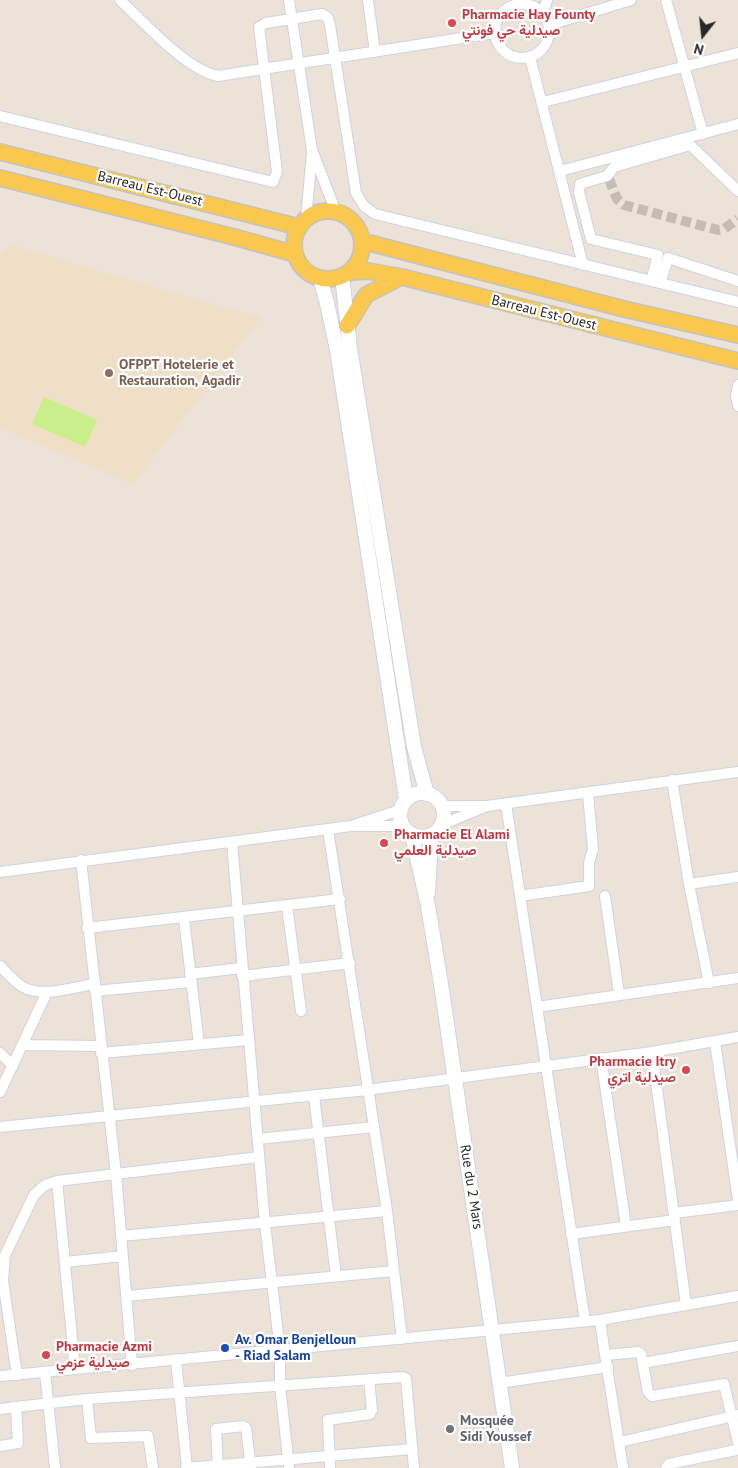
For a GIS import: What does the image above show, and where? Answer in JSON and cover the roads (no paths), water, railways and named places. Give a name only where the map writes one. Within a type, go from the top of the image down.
[{"type":"main road","name":"Barreau Est-Ouest","points":[[0,152],[302,223]]},
{"type":"main road","name":"Barreau Est-Ouest","points":[[0,178],[234,236],[295,254]]},
{"type":"main road","points":[[326,211],[336,212],[353,223],[362,241],[360,258],[346,274],[330,280],[320,278],[303,269],[295,254],[295,236],[302,223],[326,211]]},
{"type":"main road","name":"Barreau Est-Ouest","points":[[362,241],[624,309],[738,335]]},
{"type":"main road","name":"Barreau Est-Ouest","points":[[346,274],[368,271],[402,277],[738,361]]},
{"type":"main road","points":[[347,326],[366,295],[402,277]]},
{"type":"street","points":[[120,0],[193,66],[218,76],[494,33]]},
{"type":"street","points":[[289,0],[312,150],[336,212]]},
{"type":"street","points":[[368,0],[375,52]]},
{"type":"street","points":[[543,13],[546,0]]},
{"type":"street","points":[[549,25],[631,0]]},
{"type":"street","points":[[666,0],[703,134]]},
{"type":"street","points":[[528,4],[543,13],[549,25],[546,44],[530,57],[515,57],[507,54],[496,41],[494,33],[498,16],[512,5],[528,4]]},
{"type":"street","points":[[0,116],[271,182],[275,180],[276,172],[259,27],[263,24],[319,13],[325,15],[330,25],[356,193],[364,206],[375,214],[738,302]]},
{"type":"street","points":[[542,102],[738,53]]},
{"type":"street","points":[[530,57],[583,265]]},
{"type":"street","points":[[560,171],[738,124]]},
{"type":"street","points":[[738,191],[690,145],[614,167],[608,178],[583,182],[579,188],[591,239],[663,257],[738,281]]},
{"type":"street","points":[[302,223],[312,150]]},
{"type":"street","points":[[656,282],[663,257]]},
{"type":"street","points":[[346,274],[347,326],[414,747],[427,794]]},
{"type":"street","points":[[320,278],[336,342],[407,830]]},
{"type":"street","points":[[738,385],[736,396],[738,406]]},
{"type":"street","points":[[442,806],[506,804],[738,772]]},
{"type":"street","points":[[672,780],[689,884],[709,983]]},
{"type":"street","points":[[0,872],[351,826],[403,804],[412,795],[427,794],[436,798],[442,806],[444,815],[442,825]]},
{"type":"street","points":[[520,896],[589,886],[588,862],[593,848],[588,794]]},
{"type":"street","points":[[506,804],[544,1064],[585,1321]]},
{"type":"street","points":[[351,826],[407,830],[421,837],[431,835],[442,825],[487,806]]},
{"type":"street","points":[[328,830],[387,1211],[402,1339]]},
{"type":"street","name":"Rue du 2 Mars","points":[[407,830],[428,906],[512,1468]]},
{"type":"street","name":"Rue du 2 Mars","points":[[428,906],[431,835]]},
{"type":"street","points":[[232,843],[242,972],[256,1102],[265,1224],[280,1350],[280,1385],[288,1464]]},
{"type":"street","points":[[81,860],[86,928],[95,987],[108,1117],[116,1174],[132,1364]]},
{"type":"street","points":[[689,884],[738,877]]},
{"type":"street","points":[[605,896],[619,994]]},
{"type":"street","points":[[86,928],[184,919],[340,900]]},
{"type":"street","points":[[287,906],[301,1011]]},
{"type":"street","points":[[184,919],[199,1044]]},
{"type":"street","points":[[0,966],[23,988],[47,992],[242,972],[296,971],[350,963]]},
{"type":"street","points":[[537,1007],[738,978]]},
{"type":"street","points":[[0,1092],[47,992]]},
{"type":"street","points":[[0,1127],[367,1090],[544,1064],[652,1052],[738,1038]]},
{"type":"street","points":[[23,1045],[101,1049],[249,1040]]},
{"type":"street","points":[[715,1042],[738,1200]]},
{"type":"street","points":[[652,1052],[686,1305]]},
{"type":"street","points":[[0,1053],[13,1066]]},
{"type":"street","points":[[601,1058],[626,1226]]},
{"type":"street","points":[[314,1096],[320,1132],[336,1276]]},
{"type":"street","points":[[258,1139],[374,1128]]},
{"type":"street","points":[[17,1375],[2,1280],[5,1256],[34,1195],[45,1185],[57,1181],[260,1157]]},
{"type":"street","points":[[57,1181],[75,1369]]},
{"type":"street","points":[[571,1234],[626,1226],[738,1205]]},
{"type":"street","points":[[121,1236],[265,1224],[387,1211]]},
{"type":"street","points":[[65,1262],[123,1256]]},
{"type":"street","points":[[126,1296],[394,1271]]},
{"type":"street","points":[[0,1376],[600,1320],[738,1296]]},
{"type":"street","points":[[600,1320],[623,1468]]},
{"type":"street","points":[[643,1363],[738,1346]]},
{"type":"street","points":[[605,1355],[635,1351],[641,1354],[648,1392],[652,1396],[724,1384],[736,1416],[738,1442]]},
{"type":"street","points":[[176,1360],[186,1468],[288,1464],[328,1456],[412,1449]]},
{"type":"street","points":[[500,1383],[608,1367]]},
{"type":"street","points":[[45,1372],[55,1468]]},
{"type":"street","points":[[0,1408],[178,1392],[403,1377],[406,1379],[414,1468]]},
{"type":"street","points":[[330,1468],[328,1420],[370,1414],[372,1410],[369,1379]]},
{"type":"street","points":[[87,1399],[91,1438],[148,1436],[153,1468]]},
{"type":"street","points":[[0,1446],[18,1443],[16,1407]]},
{"type":"street","points":[[620,1442],[736,1416]]},
{"type":"street","points":[[218,1467],[215,1431],[218,1428],[226,1427],[246,1427],[251,1465]]},
{"type":"street","points":[[666,1468],[669,1464],[736,1450],[738,1447]]},
{"type":"tunnel","points":[[609,179],[617,199],[624,205],[718,230],[724,229],[738,219]]},
{"type":"place","name":"Pharmacie Hay Founty صيدلية حي فونتي","points":[[452,23]]},
{"type":"place","name":"OFPPT Hotelerie et Restauration, Agadir","points":[[109,373]]},
{"type":"place","name":"Pharmacie El Alami صيدلية العلمي","points":[[384,843]]},
{"type":"place","name":"Pharmacie Itry صيدلية اتري","points":[[686,1070]]},
{"type":"place","name":"Av. Omar Benjelloun - Riad Salam","points":[[225,1348]]},
{"type":"place","name":"Pharmacie Azmi صيدلية عزمي","points":[[46,1355]]},
{"type":"place","name":"Mosquée Sidi Youssef","points":[[450,1429]]}]
